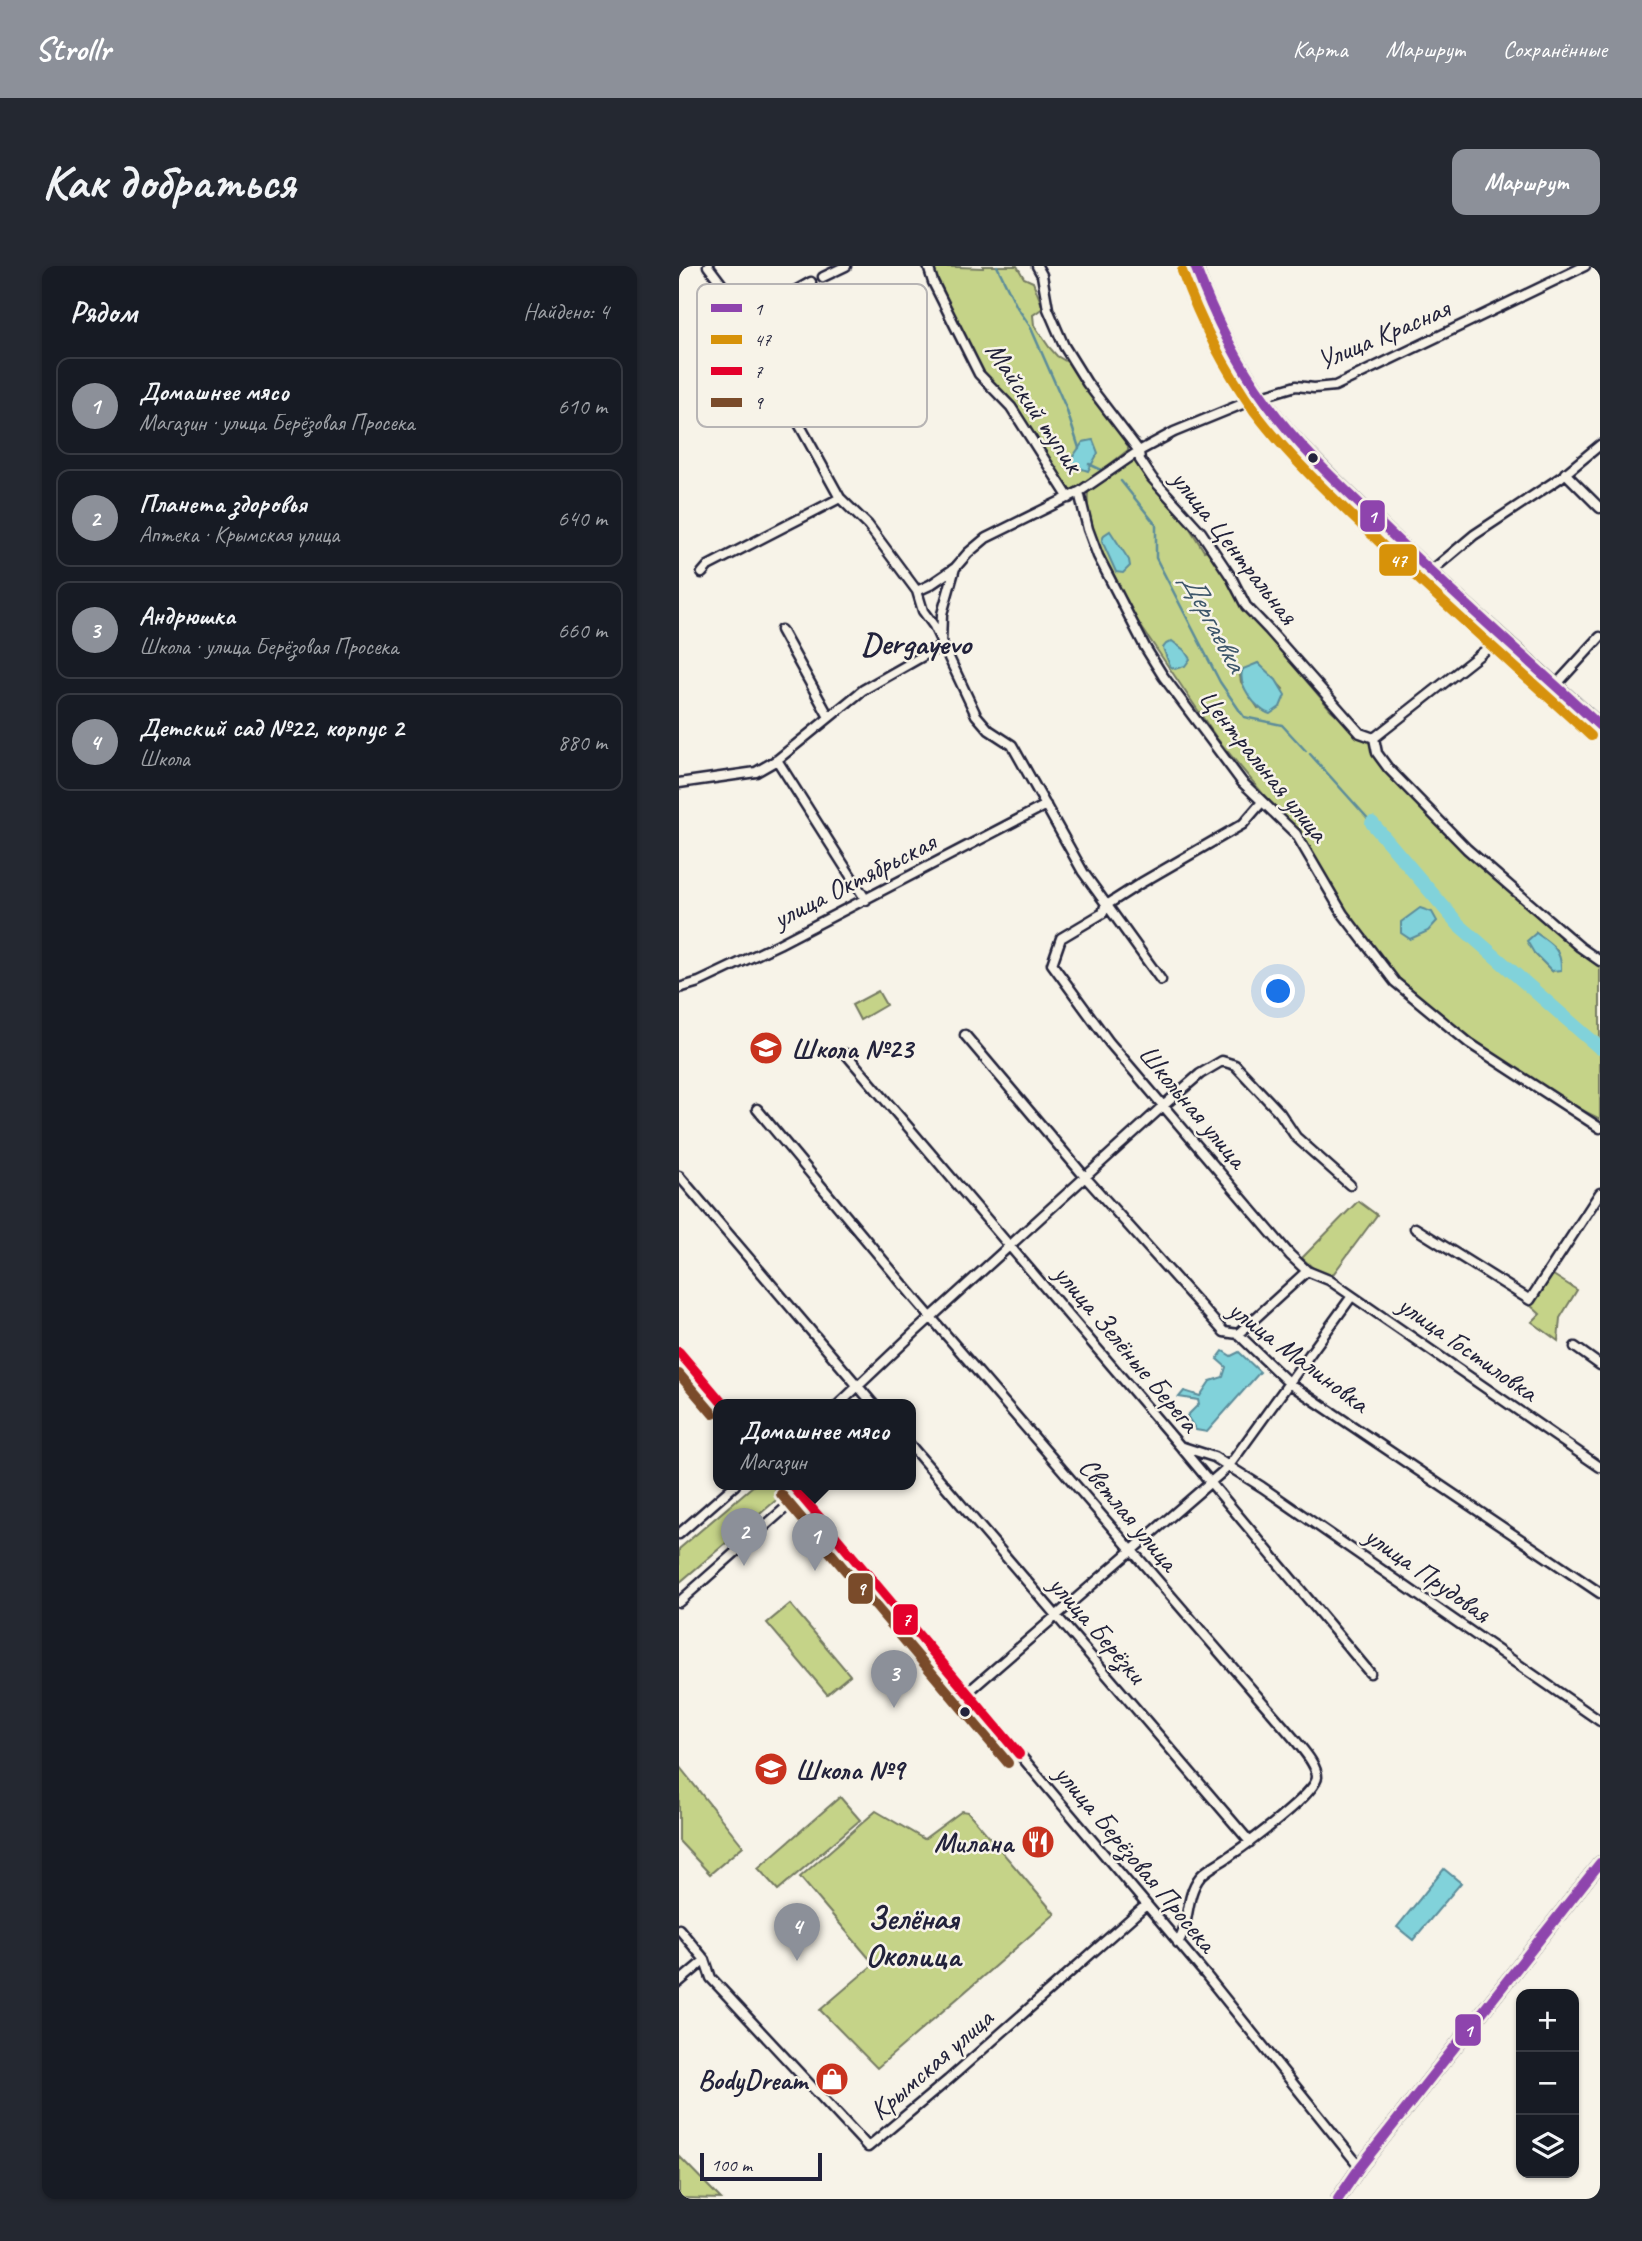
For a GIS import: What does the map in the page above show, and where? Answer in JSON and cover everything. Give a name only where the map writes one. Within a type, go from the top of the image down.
[{"type":"main road","points":[[1195,266],[1216,317],[1262,396],[1299,443],[1430,572],[1600,726]]},
{"type":"main road","points":[[1338,2199],[1360,2167],[1600,1863]]},
{"type":"street","points":[[708,266],[722,284]]},
{"type":"street","points":[[823,277],[846,266]]},
{"type":"street","name":"Майский тупик","points":[[928,266],[933,282],[979,374],[1011,407],[1069,498]]},
{"type":"street","name":"улица Центральная","points":[[1037,266],[1042,275],[1048,309],[1064,346],[1087,383],[1139,451],[1140,460],[1152,478],[1201,532],[1231,577],[1246,607],[1360,733],[1374,738],[1377,753],[1388,768],[1467,849],[1580,947],[1600,961]]},
{"type":"street","name":"Улица Красная","points":[[955,569],[968,553],[986,538],[1069,498],[1139,451],[1174,432],[1262,396],[1296,386],[1335,386],[1585,266]]},
{"type":"street","points":[[807,284],[811,282]]},
{"type":"street","points":[[801,427],[839,498],[868,525],[917,591],[923,611],[934,626],[976,715],[989,730],[1012,745],[1083,872],[1161,980]]},
{"type":"street","points":[[1430,572],[1474,535],[1600,446]]},
{"type":"street","points":[[1565,473],[1600,508]]},
{"type":"street","name":"Центральная улица","points":[[1079,492],[1098,556],[1163,676],[1242,782],[1296,834],[1343,914],[1395,982],[1469,1043],[1600,1128]]},
{"type":"street","points":[[702,573],[708,566],[839,498]]},
{"type":"street","points":[[917,591],[955,569]]},
{"type":"street","points":[[941,644],[942,614],[955,569]]},
{"type":"street","points":[[781,631],[829,717]]},
{"type":"street","points":[[1556,685],[1600,637]]},
{"type":"street","points":[[1374,738],[1501,638]]},
{"type":"street","points":[[679,783],[756,772],[776,760],[863,690],[941,644]]},
{"type":"street","points":[[776,760],[866,900]]},
{"type":"street","points":[[1105,906],[1243,824],[1262,802]]},
{"type":"street","name":"улица Октябрьская","points":[[679,988],[699,982],[866,900],[1046,805]]},
{"type":"street","name":"Школьная улица","points":[[1105,906],[1103,913],[1061,938],[1052,964],[1109,1042],[1290,1255],[1307,1271]]},
{"type":"street","name":"улица Малиновка","points":[[965,1035],[1085,1177],[1224,1332],[1238,1334],[1290,1384],[1600,1593]]},
{"type":"street","name":"улица Зелёные Берега","points":[[846,1054],[1370,1673]]},
{"type":"street","points":[[845,1399],[1163,1106],[1200,1074],[1222,1061],[1231,1063],[1280,1113],[1296,1137],[1350,1185]]},
{"type":"street","name":"Светлая улица","points":[[757,1109],[1130,1550],[1296,1741],[1315,1769],[1317,1778],[1314,1787],[1250,1842],[1200,1877],[1187,1907],[1178,1942]]},
{"type":"street","points":[[679,1176],[868,1399]]},
{"type":"street","points":[[1415,1228],[1530,1300],[1600,1193]]},
{"type":"street","points":[[1238,1334],[1307,1271]]},
{"type":"street","name":"улица Гостиловка","points":[[1307,1271],[1329,1280],[1600,1467]]},
{"type":"street","points":[[967,1693],[1228,1467],[1352,1296]]},
{"type":"street","points":[[1575,1347],[1600,1365]]},
{"type":"street","points":[[679,1352],[719,1399]]},
{"type":"street","name":"улица Прудовая","points":[[1180,1446],[1214,1458],[1262,1487],[1600,1721]]},
{"type":"street","name":"улица Берёзки","points":[[916,1452],[1250,1842]]},
{"type":"street","points":[[679,1534],[729,1490]]},
{"type":"street","name":"улица Берёзовая Просека","points":[[796,1490],[1178,1942],[1360,2167]]},
{"type":"street","points":[[679,1602],[800,1495]]},
{"type":"street","name":"Крымская улица","points":[[679,1929],[705,1960],[711,1978],[868,2147],[1146,1905]]},
{"type":"street","points":[[679,1982],[705,1960]]},
{"type":"green space","points":[[932,266],[1017,266],[1024,278],[1033,282],[1043,308],[1033,315],[1034,325],[1057,356],[1074,366],[1128,445],[1128,450],[1089,481],[1071,490],[1063,484],[1014,408],[981,372]]},
{"type":"green space","points":[[1134,460],[1181,514],[1204,551],[1208,550],[1222,569],[1240,604],[1284,648],[1298,671],[1331,710],[1372,745],[1377,760],[1424,812],[1428,811],[1462,849],[1559,935],[1600,965],[1600,1119],[1554,1096],[1508,1066],[1394,978],[1363,940],[1295,826],[1268,800],[1218,740],[1132,613],[1095,536],[1089,514],[1088,492]],"holes":[[[1258,663],[1283,689],[1258,708],[1240,676]],[[1536,933],[1557,950],[1552,971],[1534,953]]]},
{"type":"green space","points":[[878,991],[886,1005],[860,1020],[852,1005]]},
{"type":"green space","points":[[1358,1201],[1377,1215],[1331,1277],[1313,1268],[1302,1258]]},
{"type":"green space","points":[[1550,1273],[1577,1290],[1560,1318],[1558,1341],[1532,1322],[1540,1314],[1530,1305]]},
{"type":"green space","points":[[748,1490],[776,1490],[781,1496],[679,1583],[679,1549]]},
{"type":"green space","points":[[790,1604],[850,1675],[827,1694],[767,1623]]},
{"type":"green space","points":[[679,1766],[743,1846],[710,1874],[679,1841]]},
{"type":"green space","points":[[840,1797],[860,1820],[778,1890],[758,1868]]},
{"type":"green space","points":[[876,1811],[924,1839],[962,1811],[968,1812],[1055,1914],[877,2068],[820,2010],[874,1964],[800,1877]]},
{"type":"green space","points":[[679,2156],[721,2199],[679,2198]]},
{"type":"water","points":[[1093,440],[1098,453],[1088,471],[1068,464],[1083,442]]},
{"type":"water","points":[[1110,531],[1129,560],[1130,566],[1123,573],[1116,572],[1102,541],[1104,535]]},
{"type":"water","points":[[1172,641],[1184,650],[1190,659],[1185,666],[1175,669],[1170,666],[1163,648]]},
{"type":"water","points":[[1258,663],[1276,680],[1285,695],[1280,707],[1270,714],[1253,702],[1242,681],[1243,669]]},
{"type":"water","points":[[1420,908],[1432,912],[1437,921],[1428,931],[1410,939],[1401,933],[1401,922]]},
{"type":"water","points":[[1536,933],[1558,952],[1561,970],[1552,971],[1534,953],[1527,941]]},
{"type":"water","points":[[1223,1351],[1231,1356],[1239,1352],[1260,1372],[1207,1432],[1196,1430],[1187,1416],[1199,1404],[1198,1400],[1179,1397],[1184,1391],[1200,1396],[1210,1381],[1223,1377],[1226,1367],[1217,1359]]},
{"type":"water","points":[[1444,1869],[1461,1883],[1413,1940],[1397,1927]]},
{"type":"waterway","points":[[997,266],[1017,307],[1030,326],[1066,408],[1079,448]]},
{"type":"waterway","name":"Дергаевка","points":[[1089,464],[1112,475]]},
{"type":"waterway","name":"Дергаевка","points":[[1121,481],[1156,525],[1156,558],[1220,682],[1244,717],[1282,725],[1306,751]]},
{"type":"waterway","name":"Дергаевка","points":[[1310,754],[1372,823]]},
{"type":"waterway","points":[[1372,823],[1459,925],[1600,1048]]},
{"type":"transit line","name":"1","points":[[1195,266],[1217,319],[1235,353],[1255,386],[1306,451],[1409,551],[1600,726]]},
{"type":"transit line","name":"47","points":[[1182,271],[1223,361],[1255,412],[1282,445],[1399,561],[1591,736]]},
{"type":"transit line","name":"7","points":[[679,1352],[719,1399]]},
{"type":"transit line","name":"9","points":[[679,1374],[713,1414]]},
{"type":"transit line","name":"7","points":[[796,1490],[1019,1754]]},
{"type":"transit line","name":"9","points":[[781,1494],[1008,1763]]},
{"type":"transit line","name":"1","points":[[1338,2199],[1360,2167],[1600,1863]]},
{"type":"place","name":"Школа №23","points":[[766,1048]]},
{"type":"place","name":"Планета здоровья","points":[[744,1566]]},
{"type":"place","name":"Домашнее мясо","points":[[815,1571]]},
{"type":"place","name":"Андрюшка","points":[[894,1708]]},
{"type":"place","name":"Школа №9","points":[[771,1769]]},
{"type":"place","name":"Милана","points":[[1038,1842]]},
{"type":"place","name":"Детский сад №22, корпус 2","points":[[797,1961]]},
{"type":"place","name":"BodyDream","points":[[832,2079]]},
{"type":"district","name":"Dergayevo","points":[[916,643]]},
{"type":"district","name":"Зелёная Околица","points":[[913,1936]]}]
